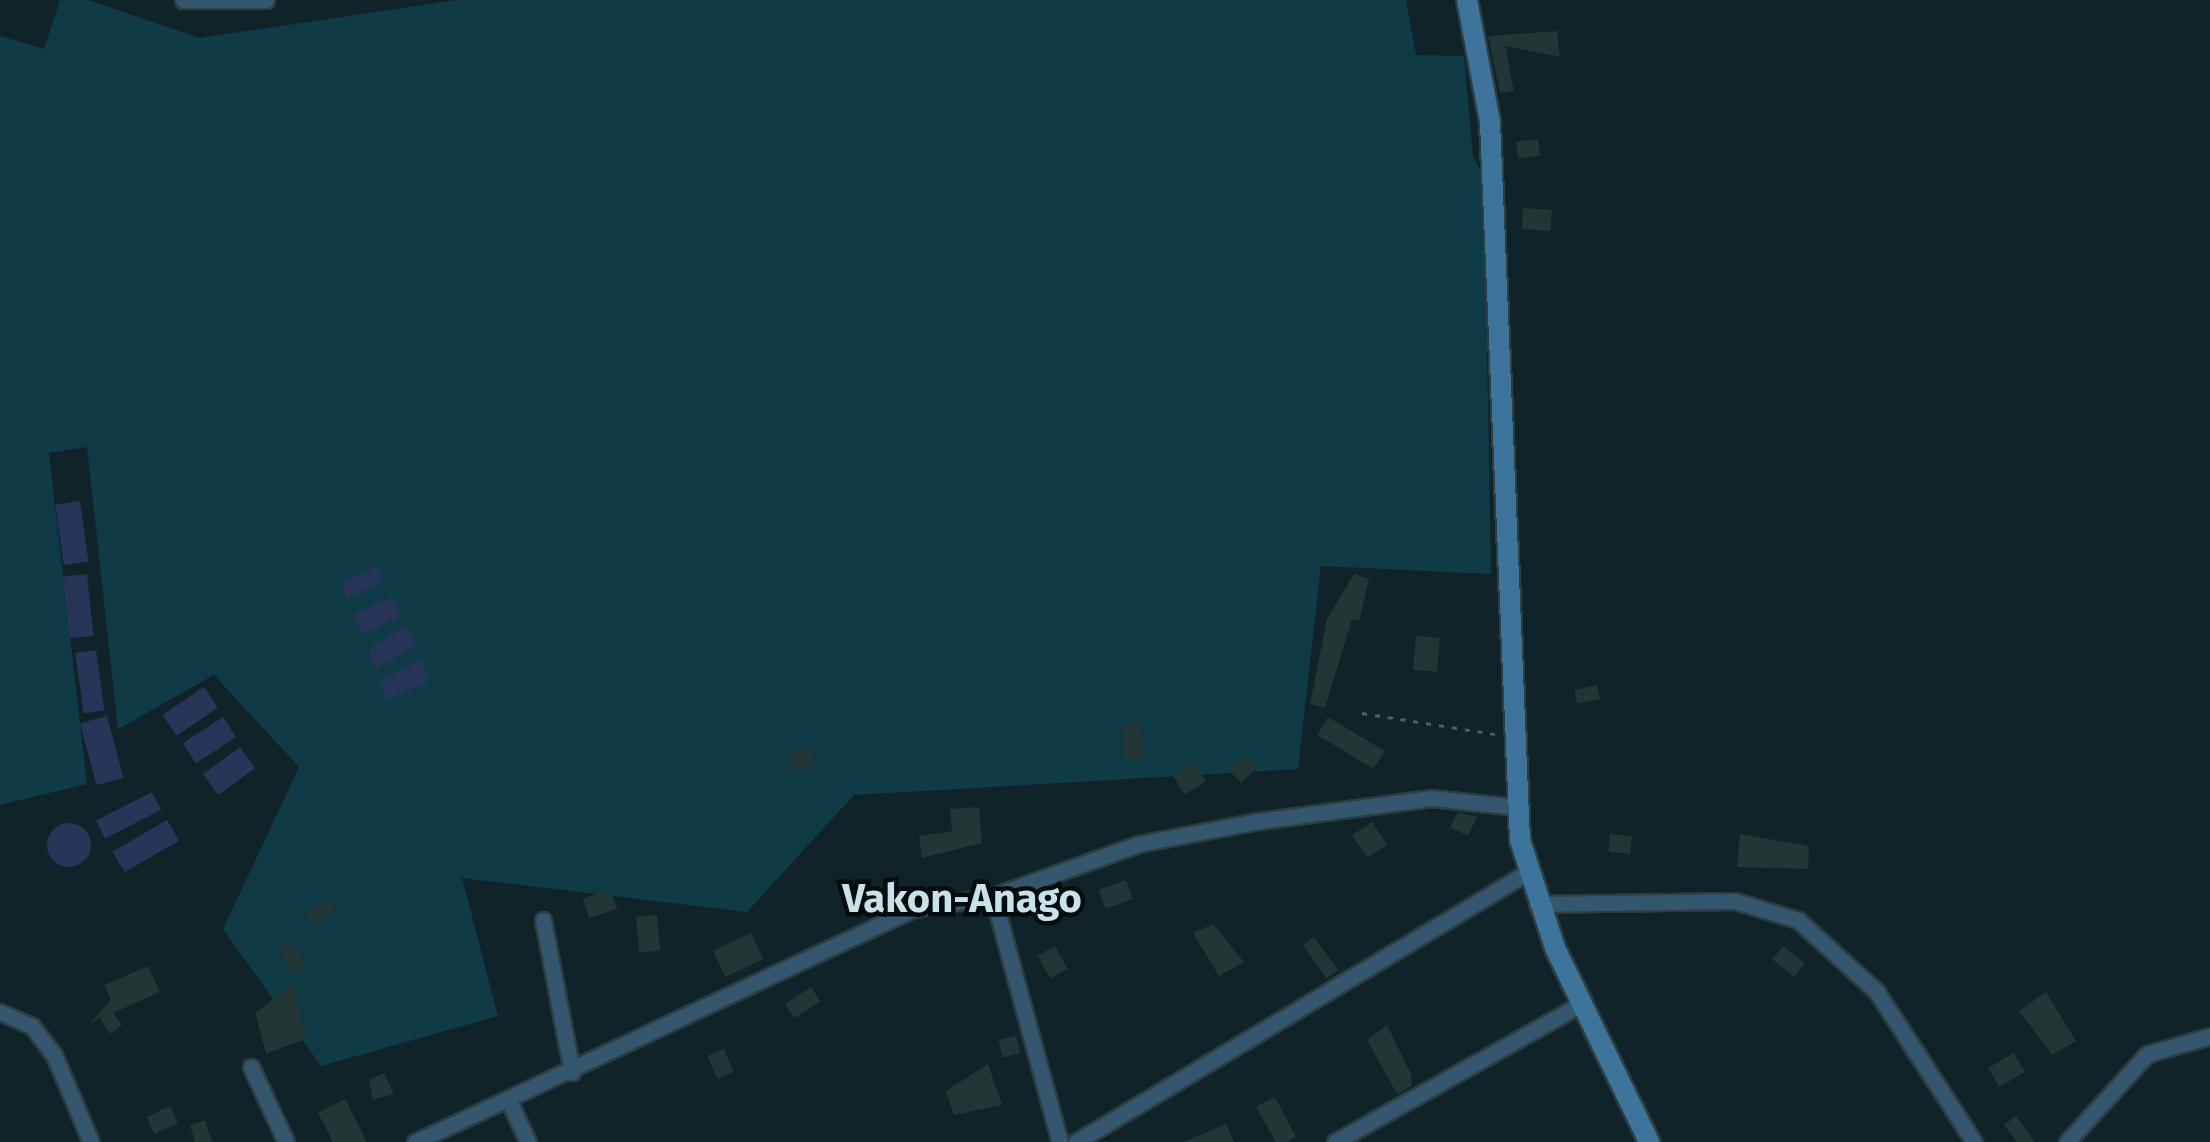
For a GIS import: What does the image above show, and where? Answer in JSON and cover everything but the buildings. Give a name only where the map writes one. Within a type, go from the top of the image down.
[{"type":"main road","points":[[1466,0],[1490,122],[1516,807],[1537,904],[1648,1142]]},
{"type":"street","points":[[182,0],[266,0]]},
{"type":"street","points":[[415,1142],[572,1072],[848,936],[913,909],[993,896],[1138,844],[1259,821],[1432,798],[1516,807]]},
{"type":"street","points":[[1076,1142],[1528,872]]},
{"type":"street","points":[[993,896],[1060,1142]]},
{"type":"street","points":[[1537,904],[1735,901],[1798,920],[1877,992],[1974,1142]]},
{"type":"street","points":[[544,920],[572,1072]]},
{"type":"street","points":[[1335,1142],[1581,1004]]},
{"type":"street","points":[[0,1012],[32,1026],[54,1055],[91,1142]]},
{"type":"street","points":[[2067,1142],[2147,1054],[2210,1036]]},
{"type":"street","points":[[251,1067],[286,1142]]},
{"type":"street","points":[[508,1101],[528,1142]]},
{"type":"path","points":[[1362,713],[1516,736]]},
{"type":"shaded area","points":[[60,0],[88,0],[199,38],[457,0],[1406,0],[1416,55],[1464,56],[1473,156],[1484,178],[1491,574],[1321,566],[1298,769],[854,795],[747,912],[462,878],[498,1016],[321,1066],[223,929],[299,767],[214,675],[118,729],[87,447],[49,453],[87,784],[0,805],[0,36],[44,49]]},
{"type":"shaded area","points":[[80,501],[88,561],[64,565],[55,504]]},
{"type":"shaded area","points":[[376,567],[383,583],[347,598],[340,583]]},
{"type":"shaded area","points":[[87,574],[93,636],[70,638],[63,577]]},
{"type":"shaded area","points":[[392,597],[401,616],[362,634],[353,615]]},
{"type":"shaded area","points":[[406,626],[415,646],[375,669],[369,649]]},
{"type":"shaded area","points":[[96,650],[104,710],[84,713],[75,653]]},
{"type":"shaded area","points":[[421,659],[429,681],[386,700],[379,682]]},
{"type":"shaded area","points":[[204,687],[218,708],[177,736],[163,715]]},
{"type":"shaded area","points":[[107,716],[124,778],[97,785],[80,723]]},
{"type":"shaded area","points":[[223,717],[236,737],[196,763],[183,743]]},
{"type":"shaded area","points":[[240,747],[255,768],[218,795],[203,774]]},
{"type":"shaded area","points":[[152,792],[161,810],[105,838],[96,821]]},
{"type":"shaded area","points":[[167,820],[179,841],[124,872],[112,852]]},
{"type":"shaded area","points":[[69,823],[84,830],[91,845],[84,860],[69,867],[54,860],[47,845],[54,830]]},
{"type":"district","name":"Vakon-Anago","points":[[962,899]]}]
